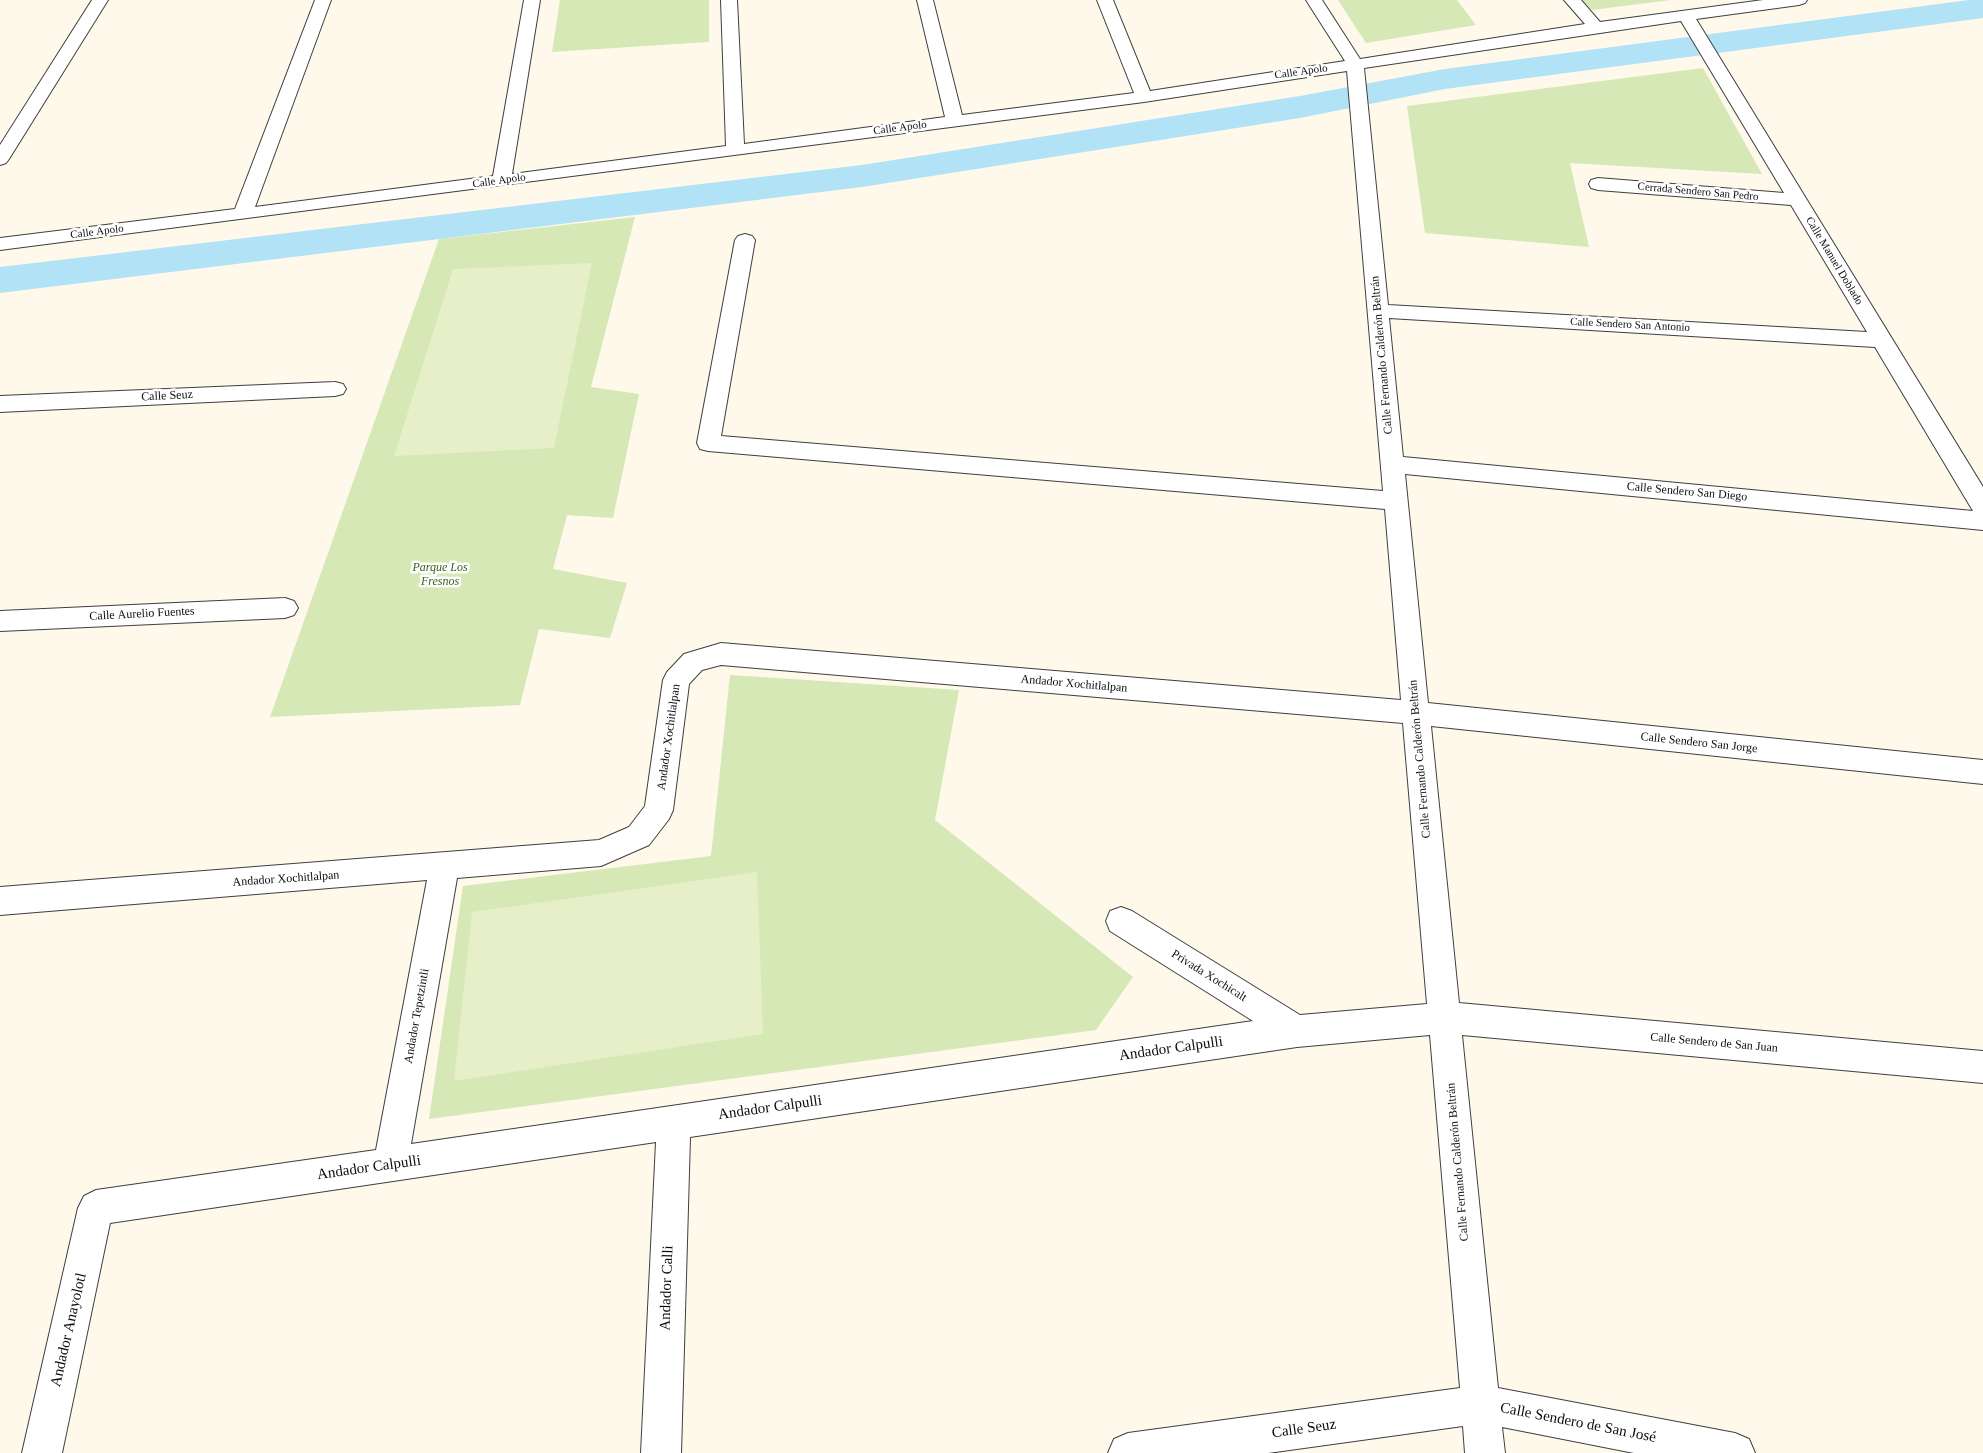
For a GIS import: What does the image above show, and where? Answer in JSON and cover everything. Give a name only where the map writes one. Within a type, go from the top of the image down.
[{"type":"street","points":[[0,159],[100,0]]},
{"type":"street","points":[[242,214],[323,0]]},
{"type":"street","points":[[501,181],[532,0]]},
{"type":"street","points":[[729,0],[735,149]]},
{"type":"street","points":[[925,0],[955,122]]},
{"type":"street","points":[[1105,0],[1144,97]]},
{"type":"street","points":[[1314,0],[1354,64]]},
{"type":"street","points":[[1572,0],[1596,27]]},
{"type":"street","name":"Calle Apolo","points":[[0,244],[1144,97],[1596,27],[1799,0]]},
{"type":"street","name":"Calle Manuel Doblado","points":[[1686,16],[1983,507]]},
{"type":"street","name":"Calle Fernando Calderón Beltrán","points":[[1354,64],[1485,1453]]},
{"type":"street","name":"Cerrada Sendero San Pedro","points":[[1598,184],[1798,200]]},
{"type":"street","points":[[745,240],[708,443],[1396,501]]},
{"type":"street","name":"Calle Sendero San Antonio","points":[[1378,311],[1882,340]]},
{"type":"street","name":"Calle Seuz","points":[[0,404],[335,389]]},
{"type":"street","name":"Calle Sendero San Diego","points":[[1392,464],[1983,521]]},
{"type":"street","name":"Calle Aurelio Fuentes","points":[[0,621],[284,608]]},
{"type":"street","name":"Andador Xochitlalpan","points":[[1,902],[602,853],[639,836],[659,810],[676,680],[693,662],[721,654],[1415,713]]},
{"type":"street","name":"Calle Sendero San Jorge","points":[[1415,713],[1983,772]]},
{"type":"street","name":"Andador Tepetzintli","points":[[390,1165],[444,867]]},
{"type":"street","name":"Privada Xochicalt","points":[[1121,921],[1297,1031]]},
{"type":"street","name":"Andador Calpulli","points":[[96,1208],[1297,1031],[1444,1018]]},
{"type":"street","name":"Calle Sendero de San Juan","points":[[1444,1018],[1983,1067]]},
{"type":"street","name":"Andador Calli","points":[[660,1453],[674,1122]]},
{"type":"street","name":"Andador Anayolotl","points":[[42,1453],[96,1208]]},
{"type":"street","name":"Calle Seuz","points":[[1128,1453],[1480,1404]]},
{"type":"street","name":"Calle Sendero de San José","points":[[1480,1404],[1735,1453]]},
{"type":"green space","points":[[560,0],[709,0],[709,42],[552,52]]},
{"type":"green space","points":[[1338,0],[1457,0],[1476,25],[1366,43]]},
{"type":"green space","points":[[1582,0],[1671,0],[1592,10]]},
{"type":"green space","points":[[1703,68],[1762,174],[1570,163],[1589,247],[1425,233],[1407,106]]},
{"type":"green space","name":"Parque Los Fresnos","points":[[635,217],[591,387],[639,394],[613,518],[567,515],[553,569],[627,583],[610,638],[539,629],[520,705],[270,717],[439,239]]},
{"type":"green space","points":[[592,263],[554,448],[394,456],[453,269]]},
{"type":"green space","points":[[730,675],[959,690],[935,820],[1133,977],[1096,1030],[429,1119],[463,886],[711,856]]},
{"type":"green space","points":[[757,872],[763,1034],[454,1081],[472,912]]},
{"type":"waterway","points":[[0,280],[862,176],[1300,107],[1445,79],[1983,8]]}]
